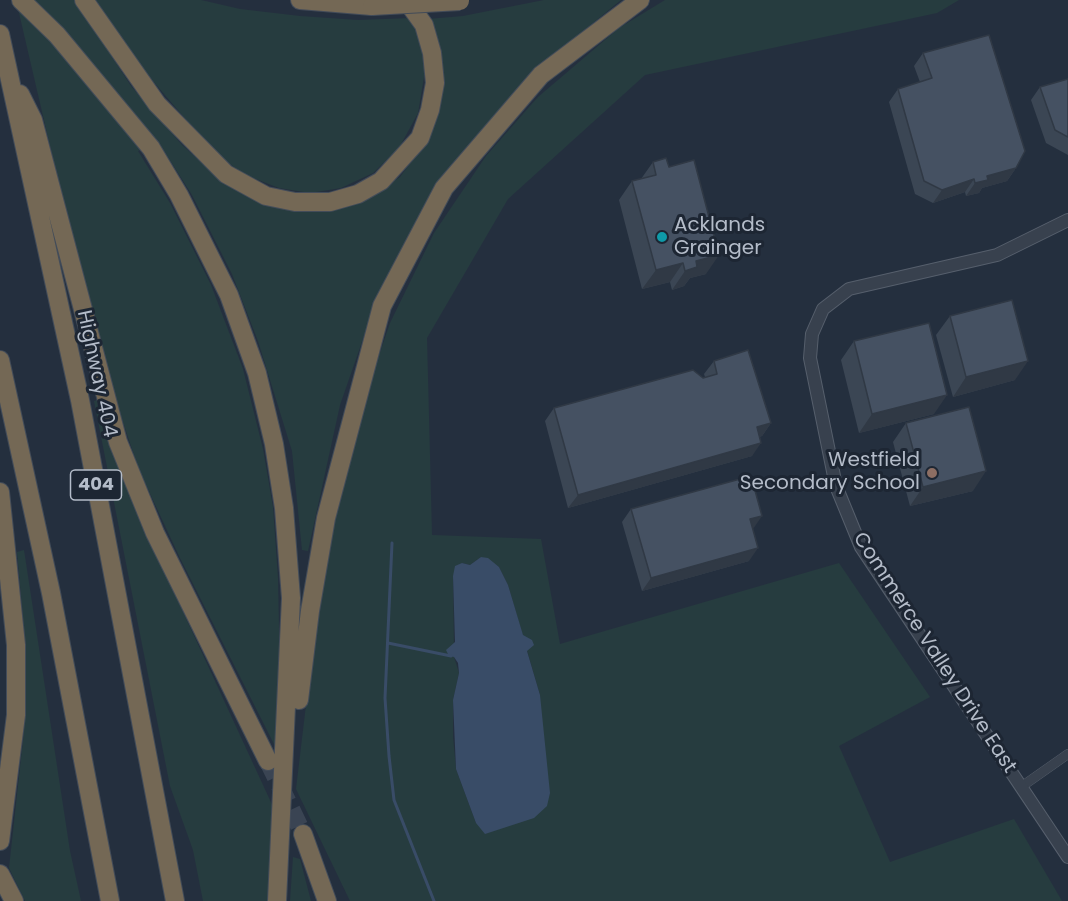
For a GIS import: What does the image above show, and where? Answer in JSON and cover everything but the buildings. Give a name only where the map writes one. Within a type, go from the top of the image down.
[{"type":"highway","points":[[21,0],[57,34],[151,148],[179,195],[229,295],[257,374],[274,444],[285,508],[291,598],[278,901]]},
{"type":"highway","points":[[84,0],[156,104],[226,174],[266,196],[296,202],[330,202],[358,194],[381,181],[420,138],[435,83],[433,63],[424,25],[406,0]]},
{"type":"highway","points":[[300,0],[372,6],[463,0]]},
{"type":"highway","points":[[280,863],[310,610],[326,518],[382,306],[444,188],[541,75],[640,0]]},
{"type":"highway","name":"Highway 404","points":[[0,34],[80,400],[175,901]]},
{"type":"highway","points":[[8,71],[33,120],[118,442],[155,533],[268,761]]},
{"type":"highway","points":[[0,360],[51,593],[110,901]]},
{"type":"highway","points":[[0,492],[16,645],[16,715],[0,841]]},
{"type":"highway","points":[[327,901],[305,838],[338,901]]},
{"type":"street","name":"Commerce Valley Drive East","points":[[1068,220],[997,255],[849,290],[823,309],[812,334],[810,358],[836,486],[861,548],[1068,857]]},
{"type":"street","points":[[1021,787],[1068,754]]},
{"type":"green space","points":[[16,0],[75,0],[131,86],[182,145],[225,184],[263,203],[292,211],[326,210],[364,199],[400,177],[425,143],[428,19],[463,16],[544,0],[621,0],[531,74],[407,242],[364,336],[340,405],[308,551],[302,550],[292,451],[258,341],[232,274],[192,195],[159,143],[138,151],[170,203],[211,285],[243,369],[263,449],[273,507],[278,578],[280,678],[277,750],[180,558],[139,470],[115,398],[57,176]]},
{"type":"green space","points":[[96,0],[201,0],[240,9],[300,16],[358,20],[412,18],[419,33],[425,71],[418,113],[399,148],[373,173],[341,188],[310,193],[279,188],[243,174],[212,150],[141,67]]},
{"type":"green space","points":[[665,0],[959,0],[937,13],[645,75],[508,199],[427,338],[432,535],[541,539],[560,644],[839,563],[930,697],[839,746],[890,862],[1014,819],[1062,901],[350,901],[296,789],[312,655],[328,553],[355,425],[390,323],[434,233],[486,156],[538,97],[619,28]],"holes":[[[481,557],[499,567],[508,585],[540,695],[476,823],[456,769],[453,737],[453,700],[459,673],[454,657],[453,576],[462,563],[470,565]]]},
{"type":"green space","points":[[101,399],[148,536],[275,811],[269,901],[203,901],[193,850],[170,786],[94,401]]},
{"type":"green space","points":[[24,550],[70,851],[81,901],[25,901],[9,868],[24,731],[26,651],[17,552]]},
{"type":"green space","points":[[293,857],[300,859],[311,901],[290,901]]},
{"type":"water","points":[[481,557],[488,558],[499,567],[508,585],[523,635],[532,640],[534,645],[527,651],[540,695],[550,793],[547,806],[534,818],[485,834],[476,823],[456,769],[453,700],[459,673],[458,663],[454,657],[449,656],[446,650],[455,642],[453,576],[455,566],[462,563],[470,565]]},
{"type":"waterway","points":[[392,543],[385,698],[394,800],[434,901]]},
{"type":"waterway","points":[[388,643],[451,656]]},
{"type":"tunnel","points":[[268,761],[303,834]]},
{"type":"place","name":"Acklands Grainger","points":[[662,237]]},
{"type":"place","name":"Westfield Secondary School","points":[[932,473]]}]
